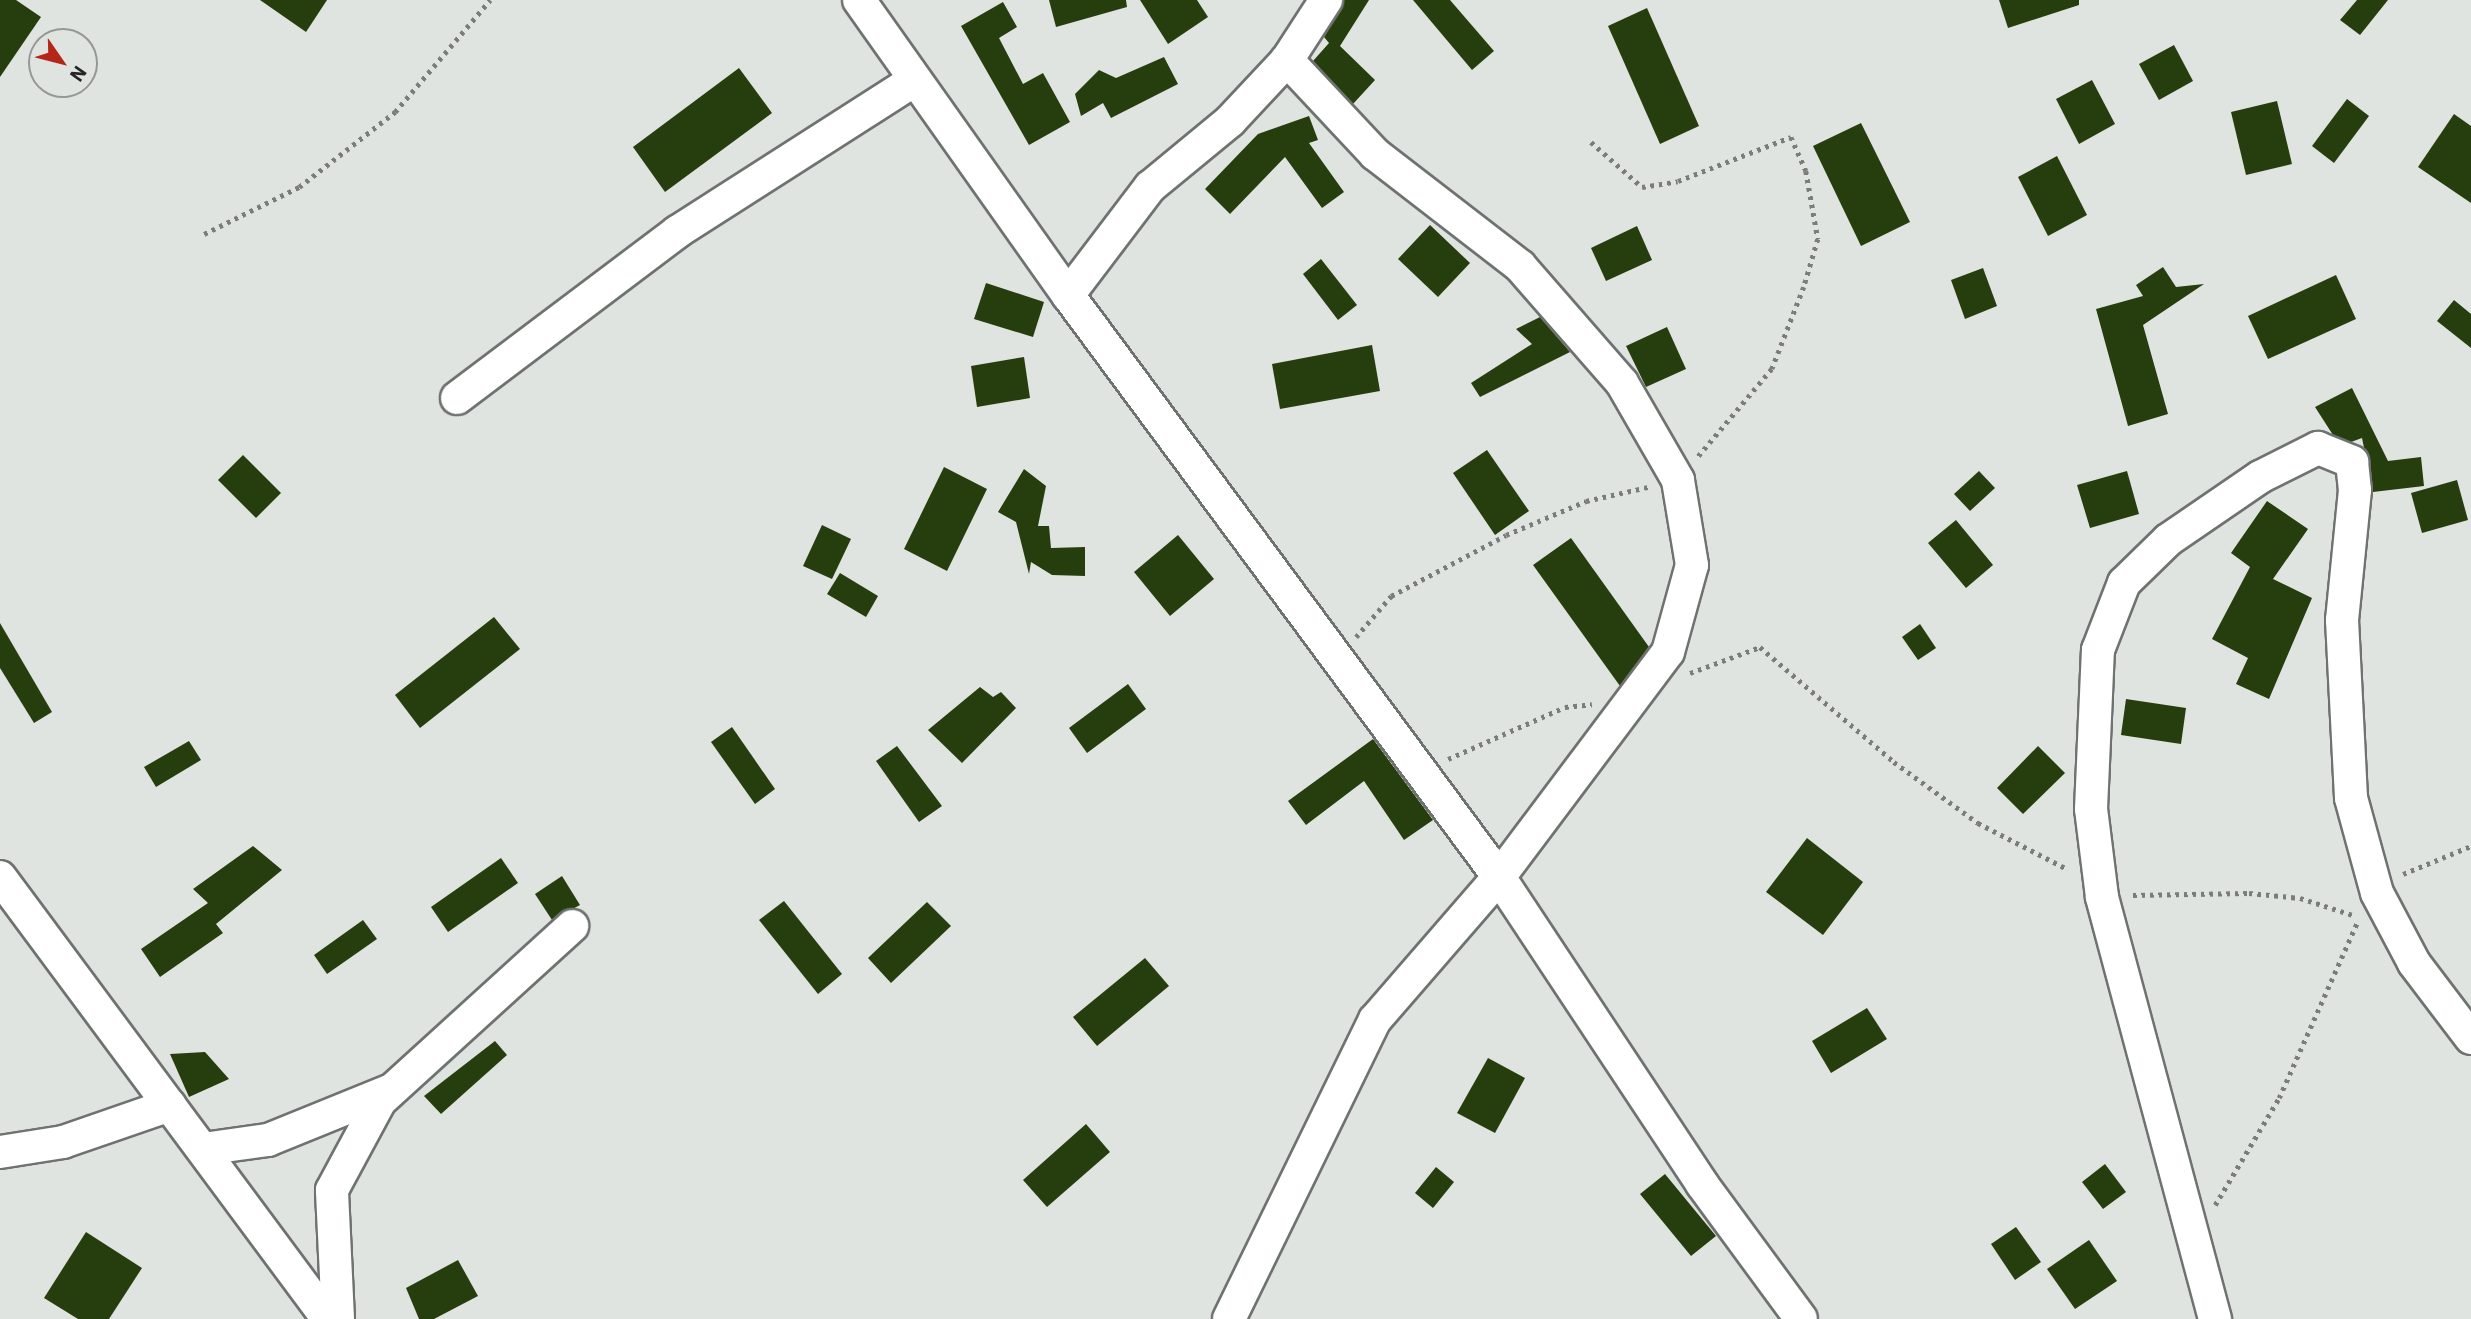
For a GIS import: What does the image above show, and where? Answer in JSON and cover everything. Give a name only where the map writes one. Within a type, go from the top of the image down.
[{"type":"street","points":[[859,0],[913,81],[1068,295],[1499,877],[1702,1184],[1801,1319]]},
{"type":"street","points":[[1068,295],[1150,187],[1230,121],[1287,60],[1326,0]]},
{"type":"street","points":[[1229,1319],[1375,1020],[1499,877],[1668,652],[1684,613],[1692,565],[1678,480],[1622,383],[1540,285],[1499,247],[1375,154],[1287,60]]},
{"type":"street","points":[[457,398],[677,232],[913,81]]},
{"type":"street","points":[[2215,1319],[2102,897],[2091,808],[2091,729],[2098,650],[2124,583],[2203,516],[2260,477],[2318,449],[2352,462],[2343,710],[2351,798],[2368,905],[2471,1038]]},
{"type":"street","points":[[0,877],[328,1319]]},
{"type":"street","points":[[338,1319],[332,1190],[380,1101],[572,926]]},
{"type":"street","points":[[203,1149],[268,1140],[394,1089]]},
{"type":"street","points":[[0,1152],[63,1142],[170,1105]]},
{"type":"path","points":[[204,234],[299,187],[395,112],[490,0]]},
{"type":"path","points":[[1679,678],[1760,647],[1894,762],[1978,822],[2065,867],[2102,897],[2249,892],[2368,905]]},
{"type":"path","points":[[1444,804],[1437,766],[1565,707],[1635,697]]},
{"type":"path","points":[[2208,1216],[2279,1098],[2368,905],[2440,855],[2471,846]]},
{"type":"building","points":[[0,0],[16,0],[41,17],[33,28],[28,28],[28,36],[0,77]]},
{"type":"building","points":[[260,0],[327,0],[306,32]]},
{"type":"building","points":[[1049,0],[1126,0],[1127,7],[1056,27]]},
{"type":"building","points":[[1140,0],[1197,0],[1208,17],[1168,44]]},
{"type":"building","points":[[1344,0],[1369,0],[1340,46],[1375,80],[1353,104],[1313,61],[1329,43],[1324,37]]},
{"type":"building","points":[[1413,0],[1450,0],[1494,51],[1472,70]]},
{"type":"building","points":[[1999,0],[2079,0],[2079,5],[2008,28]]},
{"type":"building","points":[[2357,0],[2388,0],[2360,35],[2340,20]]},
{"type":"building","points":[[1003,2],[1017,27],[999,38],[1023,84],[1043,73],[1070,122],[1029,145],[961,26]]},
{"type":"building","points":[[1647,8],[1699,126],[1660,144],[1608,26]]},
{"type":"building","points":[[2174,45],[2193,81],[2159,100],[2139,64]]},
{"type":"building","points":[[1164,57],[1178,84],[1111,118],[1103,103],[1081,116],[1075,94],[1099,70],[1116,78]]},
{"type":"building","points":[[739,68],[772,113],[665,192],[633,147]]},
{"type":"building","points":[[2092,80],[2115,124],[2079,144],[2056,99]]},
{"type":"building","points":[[2347,99],[2369,116],[2334,163],[2312,146]]},
{"type":"building","points":[[2277,101],[2292,164],[2246,175],[2231,112]]},
{"type":"building","points":[[2454,114],[2471,126],[2471,203],[2418,167]]},
{"type":"building","points":[[1309,116],[1318,140],[1309,143],[1344,192],[1322,208],[1285,157],[1230,214],[1205,189],[1258,134]]},
{"type":"building","points":[[1861,123],[1910,222],[1861,246],[1813,146]]},
{"type":"building","points":[[2057,156],[2087,215],[2048,236],[2018,177]]},
{"type":"building","points":[[1430,225],[1470,263],[1438,297],[1398,259]]},
{"type":"building","points":[[1637,226],[1652,260],[1606,281],[1591,248]]},
{"type":"building","points":[[1321,259],[1357,305],[1338,320],[1303,274]]},
{"type":"building","points":[[2163,267],[2176,287],[2204,284],[2143,325],[2168,414],[2128,426],[2096,309],[2143,296],[2136,285]]},
{"type":"building","points":[[1983,268],[1997,306],[1965,319],[1951,280]]},
{"type":"building","points":[[2336,275],[2356,319],[2268,359],[2248,316]]},
{"type":"building","points":[[986,283],[1044,302],[1033,337],[974,319]]},
{"type":"building","points":[[2454,300],[2471,314],[2471,348],[2437,321]]},
{"type":"building","points":[[1540,317],[1570,352],[1480,397],[1471,383],[1532,344],[1516,329]]},
{"type":"building","points":[[1667,327],[1686,369],[1646,387],[1626,346]]},
{"type":"building","points":[[1372,345],[1380,391],[1280,409],[1272,364]]},
{"type":"building","points":[[1024,357],[1030,398],[977,407],[971,366]]},
{"type":"building","points":[[2352,388],[2388,461],[2421,457],[2424,486],[2373,492],[2362,438],[2351,442],[2333,435],[2315,407]]},
{"type":"building","points":[[1487,450],[1529,511],[1495,535],[1453,473]]},
{"type":"building","points":[[243,455],[281,493],[256,518],[218,480]]},
{"type":"building","points":[[944,467],[987,489],[947,571],[904,549]]},
{"type":"building","points":[[1024,469],[1046,486],[1038,526],[1049,526],[1051,548],[1085,547],[1085,576],[1052,575],[1031,562],[1029,574],[1016,522],[998,512]]},
{"type":"building","points":[[1979,471],[1995,488],[1970,511],[1954,494]]},
{"type":"building","points":[[2127,471],[2139,514],[2090,528],[2077,485]]},
{"type":"building","points":[[2457,480],[2468,520],[2422,533],[2411,493]]},
{"type":"building","points":[[2267,501],[2308,529],[2273,579],[2312,598],[2269,699],[2236,684],[2248,658],[2212,639],[2250,567],[2231,553]]},
{"type":"building","points":[[1956,520],[1993,565],[1966,588],[1928,543]]},
{"type":"building","points":[[822,525],[851,539],[832,579],[803,566]]},
{"type":"building","points":[[1178,535],[1214,579],[1170,616],[1134,572]]},
{"type":"building","points":[[1571,538],[1649,647],[1620,686],[1533,565]]},
{"type":"building","points":[[840,573],[878,596],[866,617],[827,594]]},
{"type":"building","points":[[494,617],[520,649],[420,728],[395,695]]},
{"type":"building","points":[[0,623],[52,712],[34,723],[0,668]]},
{"type":"building","points":[[1920,624],[1936,648],[1918,660],[1902,637]]},
{"type":"building","points":[[1128,684],[1146,709],[1087,753],[1069,728]]},
{"type":"building","points":[[980,687],[993,697],[1001,692],[1016,708],[962,763],[928,730]]},
{"type":"building","points":[[2126,699],[2186,708],[2181,744],[2121,735]]},
{"type":"building","points":[[732,727],[775,789],[755,804],[711,742]]},
{"type":"building","points":[[1373,739],[1433,820],[1404,840],[1364,781],[1306,825],[1288,801]]},
{"type":"building","points":[[189,741],[201,760],[156,787],[144,767]]},
{"type":"building","points":[[897,746],[942,806],[919,822],[876,761]]},
{"type":"building","points":[[2038,746],[2065,773],[2023,814],[1997,788]]},
{"type":"building","points":[[1807,838],[1863,882],[1823,935],[1766,892]]},
{"type":"building","points":[[253,846],[282,870],[216,924],[223,933],[160,977],[141,949],[208,903],[193,889]]},
{"type":"building","points":[[501,858],[518,883],[448,932],[431,907]]},
{"type":"building","points":[[562,876],[580,905],[552,920],[535,894]]},
{"type":"building","points":[[784,901],[842,974],[818,994],[759,920]]},
{"type":"building","points":[[927,902],[951,926],[891,983],[868,958]]},
{"type":"building","points":[[363,920],[377,939],[327,974],[314,955]]},
{"type":"building","points":[[1145,958],[1169,986],[1097,1046],[1073,1017]]},
{"type":"building","points":[[1867,1008],[1887,1039],[1831,1073],[1812,1041]]},
{"type":"building","points":[[495,1041],[507,1055],[441,1114],[424,1096]]},
{"type":"building","points":[[205,1052],[229,1079],[189,1097],[170,1054]]},
{"type":"building","points":[[1488,1058],[1525,1078],[1495,1133],[1457,1113]]},
{"type":"building","points":[[1086,1124],[1110,1152],[1047,1207],[1023,1180]]},
{"type":"building","points":[[2105,1164],[2126,1192],[2103,1209],[2082,1182]]},
{"type":"building","points":[[1436,1167],[1454,1182],[1433,1208],[1415,1193]]},
{"type":"building","points":[[1665,1174],[1716,1236],[1691,1256],[1640,1194]]},
{"type":"building","points":[[2016,1227],[2041,1262],[2015,1280],[1991,1244]]},
{"type":"building","points":[[86,1232],[142,1268],[109,1319],[78,1319],[44,1298]]},
{"type":"building","points":[[2089,1240],[2117,1281],[2075,1309],[2047,1269]]},
{"type":"building","points":[[458,1260],[478,1296],[434,1319],[419,1319],[406,1288]]}]
